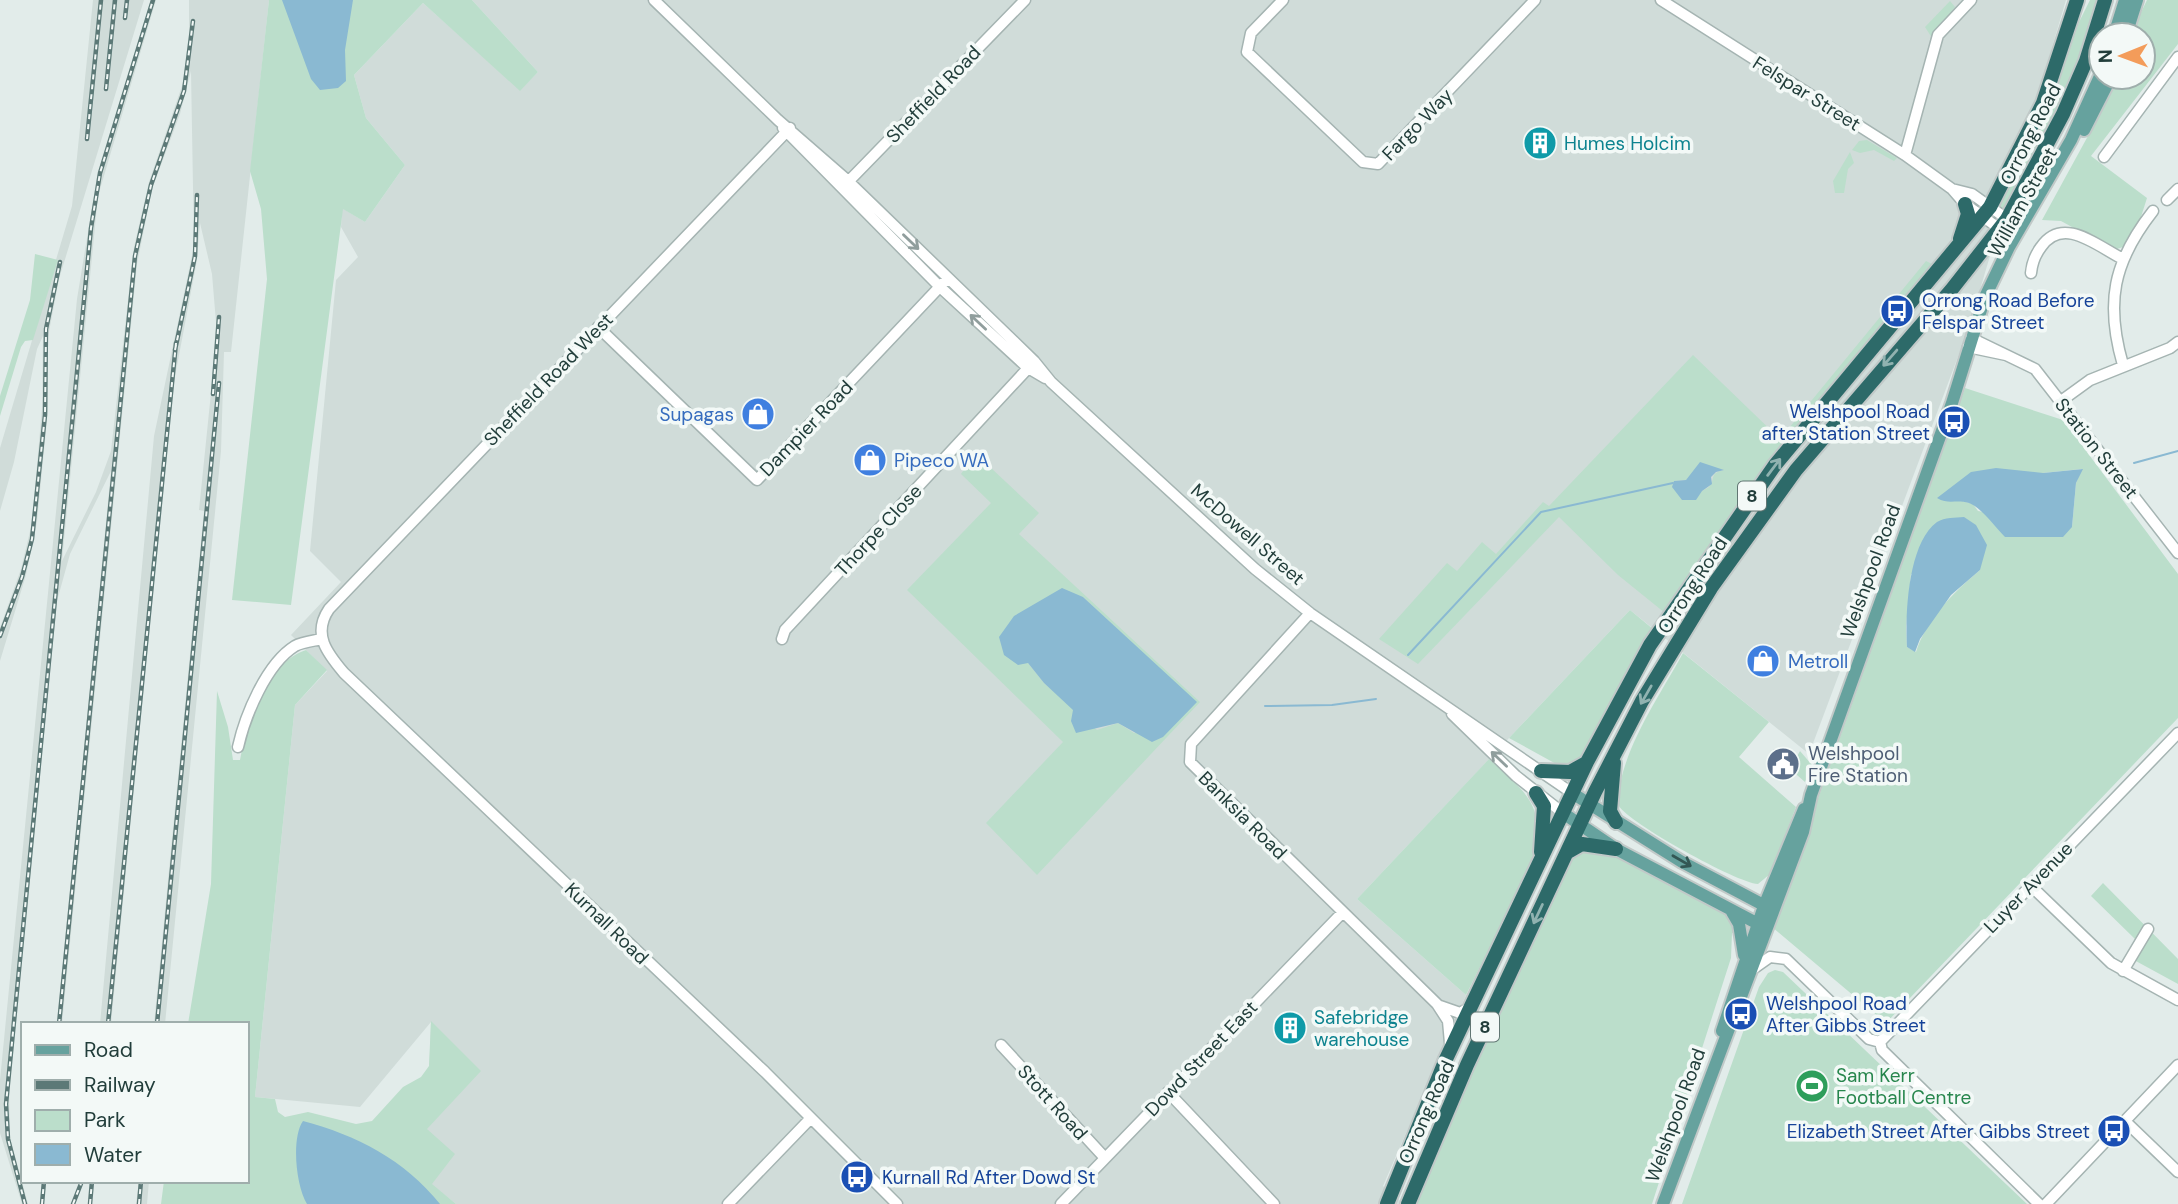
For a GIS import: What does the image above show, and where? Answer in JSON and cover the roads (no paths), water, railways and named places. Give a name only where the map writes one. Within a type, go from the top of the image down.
[{"type":"highway","name":"Orrong Road","points":[[1387,1204],[1446,1059],[1587,762],[1650,645],[1775,465],[1987,212],[2043,103],[2077,0]]},
{"type":"highway","name":"Orrong Road","points":[[1408,1204],[1456,1090],[1589,805],[1615,752],[1690,620],[1759,519],[1866,385],[1952,289],[2003,224],[2063,114],[2086,61],[2105,0]]},
{"type":"highway","points":[[1951,255],[1966,225],[1965,204]]},
{"type":"highway","points":[[1615,752],[1610,811],[1616,822]]},
{"type":"highway","points":[[1541,771],[1570,772],[1587,762]]},
{"type":"highway","points":[[1536,793],[1544,806],[1540,864]]},
{"type":"highway","points":[[1567,853],[1582,844],[1616,849]]},
{"type":"main road","points":[[2118,21],[2125,0]]},
{"type":"main road","points":[[2130,21],[2137,0]]},
{"type":"main road","name":"William Street","points":[[1971,347],[1994,275],[2071,140],[2093,91]]},
{"type":"main road","name":"William Street","points":[[1971,347],[2001,278],[2103,91]]},
{"type":"main road","name":"Welshpool Road","points":[[1663,1204],[1723,1039],[1722,1030],[1769,908],[1803,832],[1811,795],[1971,347]]},
{"type":"main road","name":"McDowell Street","points":[[1572,793],[1616,822],[1769,908]]},
{"type":"main road","name":"Welshpool Road","points":[[1769,908],[1773,881],[1792,830],[1811,795]]},
{"type":"main road","name":"McDowell Street","points":[[1563,813],[1616,849],[1762,926]]},
{"type":"main road","points":[[1730,888],[1764,889],[1773,881]]},
{"type":"main road","points":[[1732,912],[1740,923],[1748,964]]},
{"type":"street","name":"McDowell Street","points":[[654,0],[845,185],[948,278],[1031,365]]},
{"type":"street","name":"Sheffield Road","points":[[845,185],[1025,0]]},
{"type":"street","name":"Fargo Way","points":[[1283,0],[1251,33],[1247,52],[1363,162],[1378,164],[1535,0]]},
{"type":"street","name":"Felspar Street","points":[[1661,0],[1905,155],[1952,188],[1965,204],[1987,212]]},
{"type":"street","points":[[1905,155],[1938,35],[1971,0]]},
{"type":"street","points":[[2104,157],[2178,57]]},
{"type":"street","name":"Sheffield Road West","points":[[322,639],[322,621],[329,609],[788,131]]},
{"type":"street","name":"McDowell Street","points":[[845,185],[940,287],[1051,382],[1255,569],[1310,613],[1572,793]]},
{"type":"street","name":"Felspar Street","points":[[1952,188],[1972,194],[1987,212],[2003,224]]},
{"type":"street","points":[[2168,200],[2178,189]]},
{"type":"street","points":[[2123,365],[2112,317],[2114,290],[2123,260],[2153,211]]},
{"type":"street","points":[[2031,272],[2040,248],[2048,237],[2060,231],[2074,234],[2123,260]]},
{"type":"street","name":"Dampier Road","points":[[598,327],[757,480],[948,278]]},
{"type":"street","points":[[2061,401],[2090,380],[2170,348],[2178,342]]},
{"type":"street","name":"Station Street","points":[[1971,347],[2006,355],[2035,369],[2178,553]]},
{"type":"street","name":"Thorpe Close","points":[[782,639],[785,631],[1031,365]]},
{"type":"street","name":"Banksia Road","points":[[1310,613],[1191,744],[1190,762],[1437,1004],[1452,1030],[1446,1059]]},
{"type":"street","points":[[238,747],[249,712],[277,664],[294,647],[322,639]]},
{"type":"street","name":"Kurnall Road","points":[[322,639],[327,652],[344,673],[755,1063],[809,1120],[897,1204]]},
{"type":"street","name":"McDowell Street","points":[[1434,697],[1536,793],[1563,813]]},
{"type":"street","name":"Luyer Avenue","points":[[1880,1042],[2178,733]]},
{"type":"street","points":[[2030,885],[2123,971],[2160,988],[2178,1000]]},
{"type":"street","name":"Dowd Street East","points":[[1061,1204],[1342,913]]},
{"type":"street","points":[[2123,971],[2148,929]]},
{"type":"street","points":[[1748,964],[1770,957],[1780,957],[1791,963],[1870,1039],[1880,1042],[1882,1050],[2039,1204]]},
{"type":"street","points":[[1437,1004],[1450,1012],[1460,1013],[1473,1006]]},
{"type":"street","name":"Stott Road","points":[[1001,1045],[1105,1158]]},
{"type":"street","points":[[2055,1204],[2178,1065]]},
{"type":"street","points":[[2046,1204],[2178,1073]]},
{"type":"street","points":[[1168,1092],[1274,1204]]},
{"type":"street","points":[[728,1204],[809,1120]]},
{"type":"street","points":[[2128,1124],[2178,1172]]},
{"type":"water","points":[[282,0],[353,0],[345,50],[346,81],[338,88],[320,90],[311,79]]},
{"type":"water","points":[[1700,462],[1724,470],[1711,477],[1712,484],[1702,491],[1696,500],[1682,500],[1672,487],[1674,481],[1686,480]]},
{"type":"water","points":[[1996,468],[2043,473],[2083,469],[2076,483],[2072,527],[2063,537],[2005,537],[1974,505],[1937,498],[1971,472]]},
{"type":"water","points":[[1964,517],[1976,525],[1987,545],[1980,570],[1951,595],[1920,639],[1915,652],[1907,647],[1908,598],[1914,562],[1927,532],[1937,522],[1947,518]]},
{"type":"water","points":[[1062,588],[1083,597],[1197,702],[1163,737],[1152,742],[1118,723],[1076,733],[1071,721],[1073,710],[1044,683],[1028,663],[1018,665],[1004,655],[999,637],[1014,616]]},
{"type":"water","points":[[303,1121],[342,1134],[378,1151],[411,1174],[440,1204],[307,1204],[300,1186],[296,1162],[297,1139]]},
{"type":"waterway","points":[[2134,463],[2178,451]]},
{"type":"waterway","points":[[1408,655],[1541,512],[1673,483]]},
{"type":"waterway","points":[[1265,706],[1332,705],[1376,699]]},
{"type":"railway","points":[[87,139],[101,0]]},
{"type":"railway","points":[[106,89],[115,0]]},
{"type":"railway","points":[[125,18],[127,0]]},
{"type":"railway","points":[[25,1204],[8,1139],[6,1104],[91,228],[100,173],[153,0]]},
{"type":"railway","points":[[59,1022],[135,256],[151,185],[184,91],[193,21]]},
{"type":"railway","points":[[175,350],[195,256],[197,195]]},
{"type":"railway","points":[[0,636],[22,577],[32,539],[45,415],[46,329],[60,262]]},
{"type":"railway","points":[[213,394],[219,317]]},
{"type":"railway","points":[[108,1022],[176,343]]},
{"type":"railway","points":[[157,1022],[219,383]]},
{"type":"railway","points":[[42,1204],[44,1183]]},
{"type":"railway","points":[[73,1204],[81,1183]]},
{"type":"railway","points":[[90,1204],[92,1183]]},
{"type":"railway","points":[[139,1204],[141,1183]]},
{"type":"place","name":"Humes Holcim","points":[[1540,143]]},
{"type":"place","name":"Orrong Road Before Felspar Street","points":[[1897,311]]},
{"type":"place","name":"Supagas","points":[[758,414]]},
{"type":"place","name":"Welshpool Road after Station Street","points":[[1954,422]]},
{"type":"place","name":"Pipeco WA","points":[[870,460]]},
{"type":"place","name":"Metroll","points":[[1763,661]]},
{"type":"place","name":"Welshpool Fire Station","points":[[1783,764]]},
{"type":"place","name":"Welshpool Road After Gibbs Street","points":[[1741,1014]]},
{"type":"place","name":"Safebridge warehouse","points":[[1290,1028]]},
{"type":"place","name":"Sam Kerr Football Centre","points":[[1812,1086]]},
{"type":"place","name":"Elizabeth Street After Gibbs Street","points":[[2114,1131]]},
{"type":"place","name":"Kurnall Rd After Dowd St","points":[[857,1177]]}]
